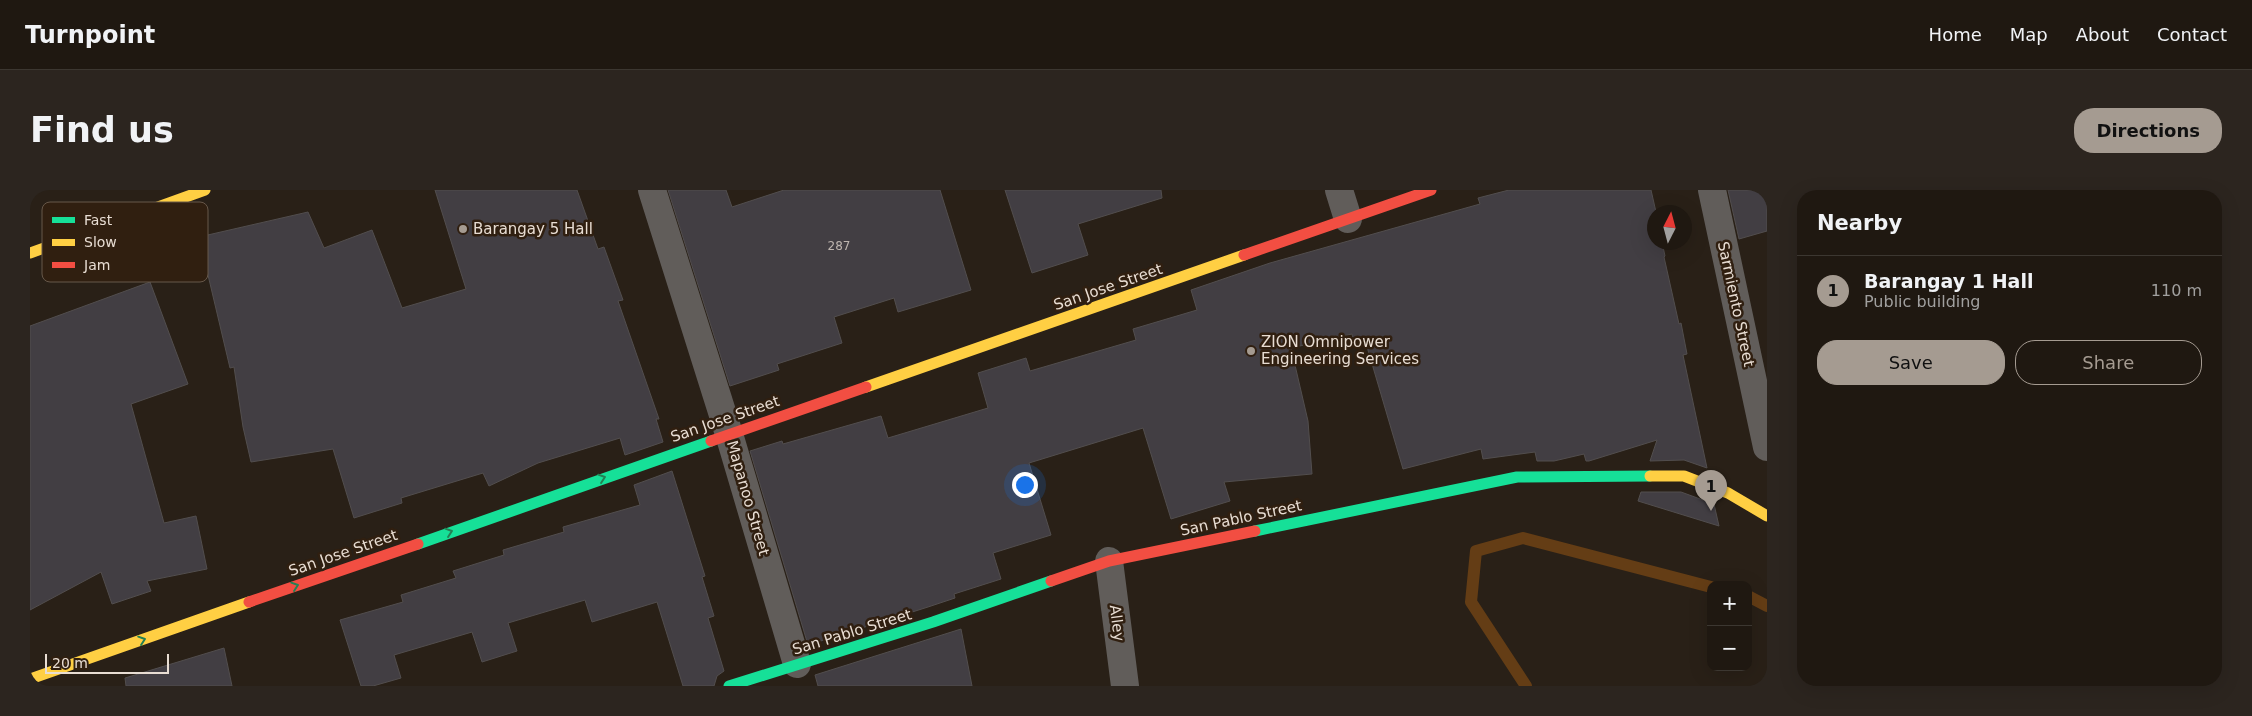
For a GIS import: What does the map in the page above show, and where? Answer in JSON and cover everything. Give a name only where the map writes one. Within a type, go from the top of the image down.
[{"type":"main road","points":[[171,202],[205,190]]},
{"type":"main road","name":"San Jose Street","points":[[30,679],[1431,190]]},
{"type":"main road","points":[[30,252],[42,248]]},
{"type":"main road","name":"San Pablo Street","points":[[729,686],[933,622],[1109,561],[1516,476],[1684,476],[1728,492],[1767,516]]},
{"type":"street","name":"Mapanoo Street","points":[[652,190],[729,434],[797,664]]},
{"type":"street","points":[[1339,190],[1348,220]]},
{"type":"street","name":"Sarmiento Street","points":[[1712,190],[1767,447]]},
{"type":"street","name":"Alley","points":[[1109,561],[1125,686]]},
{"type":"building","points":[[435,190],[577,190],[598,249],[604,247],[623,300],[618,301],[659,419],[656,419],[663,442],[625,455],[620,438],[538,463],[489,486],[483,473],[401,498],[402,503],[354,518],[333,449],[251,462],[243,427],[234,367],[230,368],[208,275],[208,235],[308,212],[324,248],[372,230],[402,308],[466,289]]},
{"type":"building","points":[[668,190],[726,190],[732,207],[784,190],[940,190],[971,290],[898,312],[894,298],[834,317],[842,343],[777,364],[779,370],[730,386]]},
{"type":"building","points":[[1005,190],[1161,190],[1162,198],[1078,224],[1088,255],[1032,273]]},
{"type":"building","points":[[1509,190],[1651,190],[1654,205],[1647,205],[1647,250],[1664,250],[1679,324],[1681,323],[1687,354],[1683,355],[1707,468],[1684,460],[1650,461],[1657,440],[1589,461],[1586,461],[1584,454],[1554,461],[1537,461],[1535,452],[1483,459],[1481,449],[1403,469],[1365,340],[1354,343],[1352,334],[1291,348],[1308,421],[1312,474],[1224,482],[1230,501],[1171,519],[1143,428],[1029,463],[1051,535],[993,553],[1001,579],[954,594],[955,598],[808,645],[750,451],[782,441],[783,444],[881,416],[888,438],[988,408],[978,373],[1026,358],[1030,371],[1136,340],[1133,329],[1197,310],[1191,290],[1270,263],[1480,204],[1478,198]]},
{"type":"building","points":[[1728,190],[1767,190],[1767,231],[1739,239]]},
{"type":"building","points":[[150,282],[188,384],[131,404],[164,523],[196,516],[207,569],[147,581],[151,591],[112,604],[101,572],[30,610],[30,326]]},
{"type":"building","points":[[672,471],[705,576],[702,577],[714,616],[708,618],[724,671],[717,676],[714,686],[683,686],[657,602],[592,622],[585,600],[508,623],[517,651],[482,662],[472,632],[394,655],[401,678],[373,686],[361,686],[340,620],[403,602],[401,595],[456,578],[453,571],[504,555],[503,550],[564,532],[563,527],[640,505],[634,485]]},
{"type":"building","points":[[1641,492],[1681,492],[1714,504],[1719,526],[1638,501]]},
{"type":"building","points":[[961,629],[972,686],[818,686],[815,675]]},
{"type":"building","points":[[224,648],[232,686],[126,686],[125,678]]},
{"type":"waterway","points":[[1526,686],[1471,602],[1476,551],[1523,538],[1707,586]]},
{"type":"waterway","points":[[1752,598],[1767,606]]},
{"type":"traffic: fast","points":[[418,544],[711,441]]},
{"type":"traffic: fast","points":[[1255,531],[1517,477],[1650,476]]},
{"type":"traffic: fast","points":[[729,686],[933,622],[1051,581]]},
{"type":"traffic: slow","points":[[172,202],[205,190]]},
{"type":"traffic: slow","points":[[30,253],[42,249]]},
{"type":"traffic: slow","points":[[866,387],[1244,255]]},
{"type":"traffic: slow","points":[[1650,476],[1684,476],[1728,493],[1767,516]]},
{"type":"traffic: slow","points":[[30,679],[249,602]]},
{"type":"traffic: jam","points":[[1244,255],[1431,190]]},
{"type":"traffic: jam","points":[[711,441],[866,387]]},
{"type":"traffic: jam","points":[[1051,581],[1109,561],[1255,531]]},
{"type":"traffic: jam","points":[[249,602],[418,544]]},
{"type":"place","name":"Barangay 5 Hall","points":[[463,229]]},
{"type":"place","name":"ZION Omnipower Engineering Services","points":[[1251,351]]},
{"type":"place","name":"Barangay 1 Hall","points":[[1711,511]]}]
